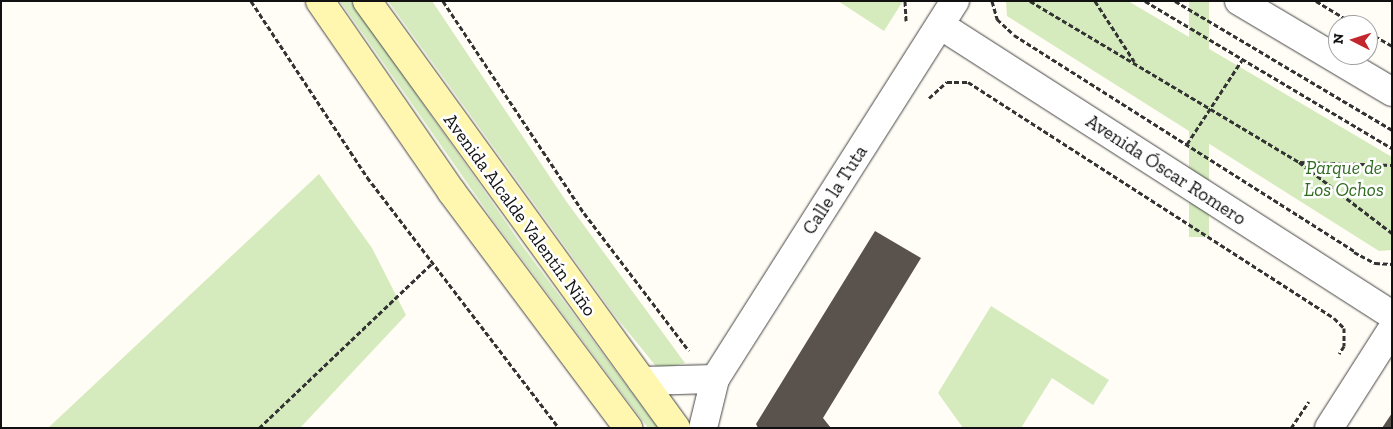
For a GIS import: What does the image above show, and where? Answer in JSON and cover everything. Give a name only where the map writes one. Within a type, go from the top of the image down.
[{"type":"main road","name":"Avenida Alcalde Valentín Niño","points":[[320,1],[451,191],[628,428]]},
{"type":"main road","name":"Avenida Alcalde Valentín Niño","points":[[367,1],[676,428]]},
{"type":"street","name":"Calle la Tuta","points":[[704,428],[715,379],[955,1]]},
{"type":"street","points":[[1239,1],[1392,92]]},
{"type":"street","name":"Avenida Óscar Romero","points":[[940,24],[1392,315]]},
{"type":"street","points":[[1329,428],[1392,329]]},
{"type":"street","points":[[642,381],[715,379]]},
{"type":"path","points":[[251,1],[367,177],[431,264],[502,350],[559,428]]},
{"type":"path","points":[[443,1],[584,212],[693,356]]},
{"type":"path","points":[[905,1],[906,21]]},
{"type":"path","points":[[992,1],[997,18],[1014,35],[1354,251]]},
{"type":"path","points":[[1030,1],[1299,162],[1392,234]]},
{"type":"path","points":[[1095,1],[1136,63]]},
{"type":"path","points":[[1145,1],[1392,148]]},
{"type":"path","points":[[1175,1],[1392,130]]},
{"type":"path","points":[[1316,1],[1339,15]]},
{"type":"path","points":[[1378,38],[1392,46]]},
{"type":"path","points":[[1187,144],[1242,60]]},
{"type":"path","points":[[925,103],[947,82],[968,82],[985,92],[1334,318],[1344,328],[1344,346],[1334,363]]},
{"type":"path","points":[[1299,162],[1392,165]]},
{"type":"path","points":[[259,428],[431,264]]},
{"type":"path","points":[[1292,428],[1313,396]]},
{"type":"green space","points":[[340,1],[351,1],[524,248],[658,428],[648,428],[493,220]]},
{"type":"green space","points":[[388,1],[432,1],[566,201],[685,363],[659,370],[616,317]]},
{"type":"green space","points":[[838,1],[903,1],[884,31]]},
{"type":"green space","name":"Parque de Los Ochos","points":[[1006,1],[1128,1],[1392,157],[1392,250],[1379,251],[1007,16]]},
{"type":"green space","points":[[1189,1],[1209,1],[1209,237],[1189,237]]},
{"type":"green space","points":[[319,174],[372,248],[406,315],[300,428],[48,428]]},
{"type":"green space","points":[[991,306],[1109,380],[1093,405],[1052,378],[1021,428],[963,428],[938,393]]},
{"type":"building","points":[[875,231],[921,258],[823,418],[831,428],[758,428],[756,424]]},
{"type":"building","points":[[1392,413],[1392,428],[1382,428]]}]
